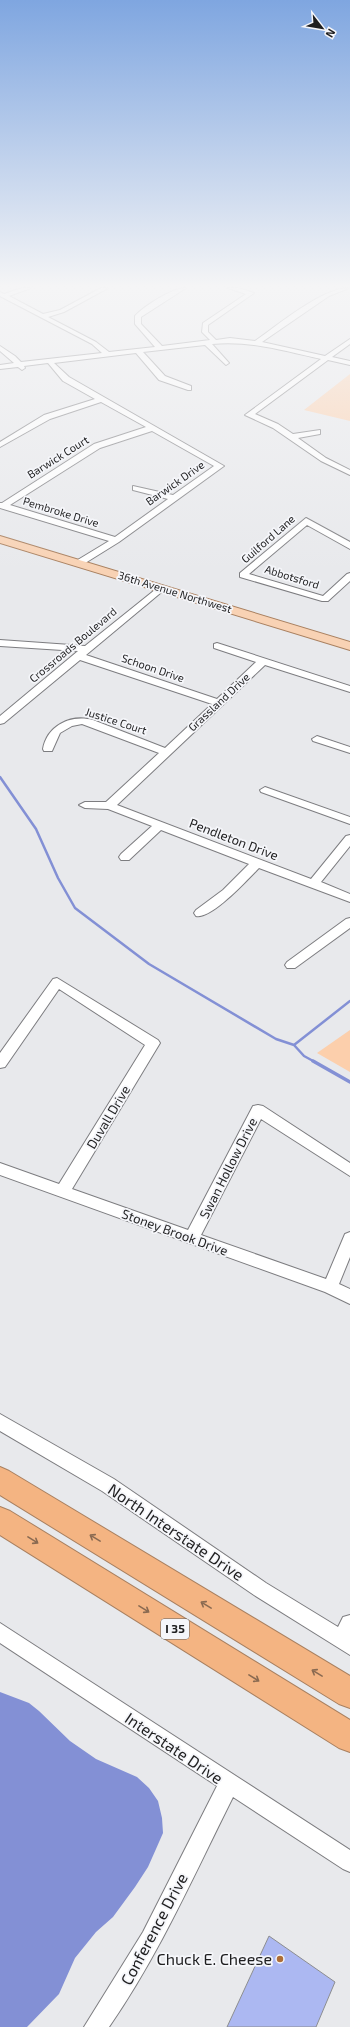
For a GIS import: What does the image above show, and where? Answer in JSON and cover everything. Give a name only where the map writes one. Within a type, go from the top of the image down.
[{"type":"highway","points":[[0,1480],[350,1693]]},
{"type":"highway","name":"I 35","points":[[0,1520],[350,1737]]},
{"type":"main road","name":"36th Avenue Northwest","points":[[0,539],[349,645]]},
{"type":"street","name":"Barwick Drive","points":[[72,383],[220,466],[82,564]]},
{"type":"street","points":[[174,383],[188,388]]},
{"type":"street","points":[[294,383],[250,415],[268,421],[323,461],[350,473]]},
{"type":"street","points":[[0,445],[47,417],[101,399]]},
{"type":"street","name":"Barwick Court","points":[[1,506],[88,450],[102,443],[152,428]]},
{"type":"street","points":[[292,437],[317,432]]},
{"type":"street","points":[[136,488],[173,498]]},
{"type":"street","name":"Pembroke Drive","points":[[1,506],[116,540]]},
{"type":"street","name":"Guilford Lane","points":[[243,575],[306,521],[350,546]]},
{"type":"street","name":"Abbotsford","points":[[243,575],[325,600],[350,576]]},
{"type":"street","name":"Crossroads Boulevard","points":[[0,721],[4,712],[79,656],[161,588]]},
{"type":"street","points":[[0,644],[87,649]]},
{"type":"street","points":[[217,646],[350,689]]},
{"type":"street","name":"Schoon Drive","points":[[79,656],[219,703]]},
{"type":"street","name":"Grassland Drive","points":[[109,806],[263,661]]},
{"type":"street","name":"Justice Court","points":[[48,749],[48,741],[62,726],[71,722],[80,721],[88,722],[167,752]]},
{"type":"street","points":[[317,739],[350,750]]},
{"type":"street","points":[[265,790],[350,821]]},
{"type":"street","name":"Pendleton Drive","points":[[85,805],[109,806],[350,898]]},
{"type":"street","points":[[124,856],[159,826]]},
{"type":"street","points":[[313,884],[350,839]]},
{"type":"street","points":[[200,913],[216,902],[257,863]]},
{"type":"street","points":[[292,965],[350,922]]},
{"type":"street","name":"Duvall Drive","points":[[0,1063],[57,982],[153,1043],[63,1191]]},
{"type":"street","name":"Swan Hollow Drive","points":[[192,1238],[258,1110],[350,1170]]},
{"type":"street","name":"Stoney Brook Drive","points":[[0,1169],[330,1287],[350,1297]]},
{"type":"street","points":[[330,1287],[350,1238]]},
{"type":"street","name":"North Interstate Drive","points":[[0,1422],[114,1489],[260,1589],[346,1643]]},
{"type":"street","points":[[346,1643],[350,1624]]},
{"type":"street","name":"Interstate Drive","points":[[0,1632],[229,1784],[350,1862]]},
{"type":"street","name":"Conference Drive","points":[[94,2027],[121,1990],[156,1932],[229,1784]]},
{"type":"shaded area","points":[[339,383],[350,383],[350,421],[304,410]]},
{"type":"shaded area","points":[[350,1030],[350,1072],[317,1053]]},
{"type":"water","points":[[0,1692],[29,1703],[70,1741],[96,1759],[137,1777],[149,1788],[158,1801],[162,1818],[163,1833],[148,1867],[113,1917],[96,1932],[75,1958],[59,1994],[27,2027],[0,2027]]},
{"type":"building","name":"Chuck E. Cheese","points":[[269,1936],[335,1982],[316,2027],[227,2027]]},
{"type":"waterway","points":[[0,777],[36,829],[58,878],[75,908],[149,964],[276,1039],[294,1045]]},
{"type":"waterway","points":[[294,1045],[350,1001]]},
{"type":"waterway","points":[[294,1045],[304,1056],[315,1062]]},
{"type":"waterway","points":[[313,1061],[350,1082]]},
{"type":"place","name":"Chuck E. Cheese","points":[[280,1959]]}]
